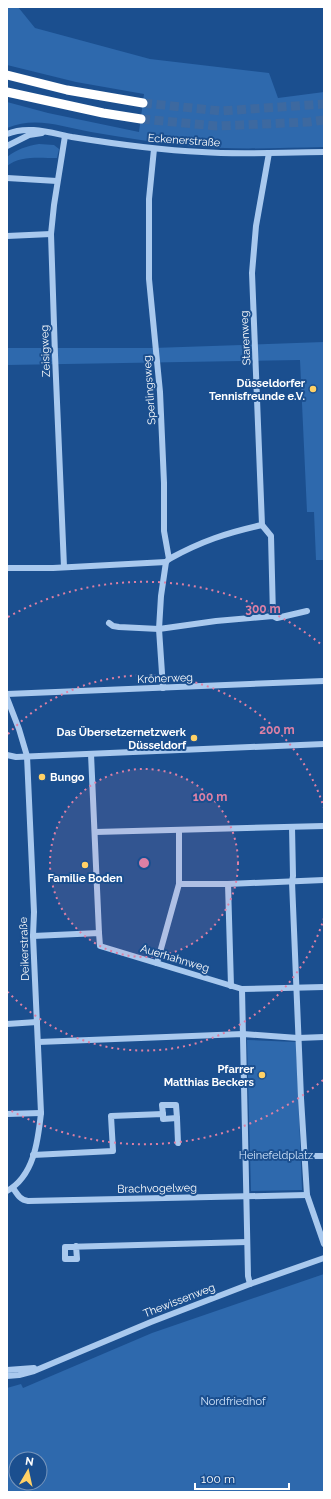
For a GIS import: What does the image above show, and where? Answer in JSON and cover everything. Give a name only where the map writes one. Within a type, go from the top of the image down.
[{"type":"highway","points":[[7,75],[67,90],[143,103]]},
{"type":"highway","points":[[7,92],[103,113],[141,119]]},
{"type":"street","name":"Eckenerstraße","points":[[7,134],[24,129],[33,129],[65,136],[154,149],[204,152],[324,152]]},
{"type":"street","name":"Eckenerstraße","points":[[7,146],[29,136],[44,132]]},
{"type":"street","name":"Zeisigweg","points":[[64,567],[51,234],[57,181],[65,136]]},
{"type":"street","name":"Sperlingsweg","points":[[154,149],[149,199],[149,279],[160,392],[164,483],[164,530],[167,561],[161,596],[159,629],[163,688]]},
{"type":"street","name":"Starenweg","points":[[269,153],[256,226],[252,273],[262,525],[271,536],[273,616]]},
{"type":"street","points":[[7,178],[57,181]]},
{"type":"street","points":[[7,236],[51,234]]},
{"type":"street","points":[[7,568],[64,567],[167,561],[201,542],[231,532],[262,525]]},
{"type":"street","points":[[109,623],[113,626],[119,627],[159,629],[216,621],[273,616],[277,618],[307,611]]},
{"type":"street","name":"Krönerweg","points":[[7,694],[324,682]]},
{"type":"street","name":"Deikerstraße","points":[[7,698],[27,756],[41,1113],[39,1136],[33,1155],[24,1177],[10,1190]]},
{"type":"street","points":[[7,755],[16,757],[324,744]]},
{"type":"street","points":[[33,936],[99,933],[91,754]]},
{"type":"street","points":[[95,832],[324,826]]},
{"type":"street","points":[[292,827],[295,988],[307,1195],[324,1244]]},
{"type":"street","points":[[157,963],[180,884],[179,830]]},
{"type":"street","points":[[180,884],[228,884],[324,880]]},
{"type":"street","points":[[228,884],[231,986]]},
{"type":"street","name":"Auerhahnweg","points":[[99,933],[100,946],[242,989],[324,987]]},
{"type":"street","points":[[242,989],[247,1242],[248,1276],[250,1284]]},
{"type":"street","points":[[7,1024],[37,1022]]},
{"type":"street","points":[[38,1042],[243,1034],[298,1038],[324,1037]]},
{"type":"street","points":[[177,1118],[163,1119],[162,1105],[176,1105],[177,1118],[178,1143]]},
{"type":"street","points":[[7,1114],[41,1113]]},
{"type":"street","points":[[33,1155],[113,1151],[111,1116],[162,1114]]},
{"type":"street","points":[[305,1156],[324,1156]]},
{"type":"street","name":"Brachvogelweg","points":[[10,1190],[24,1201],[307,1195]]},
{"type":"street","points":[[76,1246],[247,1242]]},
{"type":"street","name":"Thewissenweg","points":[[7,1376],[19,1375],[44,1366],[151,1322],[250,1284],[324,1258]]},
{"type":"street","name":"Thewissenweg","points":[[7,1370],[44,1366]]},
{"type":"green space","points":[[7,7],[18,7],[35,28],[150,59],[269,73],[278,98],[324,92],[324,147],[204,147],[139,140],[59,125],[39,123],[28,123],[7,128],[7,102],[48,113],[139,132],[144,94],[76,82],[7,65]]},
{"type":"green space","points":[[39,144],[54,145],[59,149],[57,158],[24,159],[12,162],[7,166],[7,157],[11,154],[22,148]]},
{"type":"green space","points":[[324,342],[324,560],[316,560],[314,512],[307,512],[300,360],[7,365],[7,348],[153,348]]},
{"type":"green space","name":"Heinefeldplatz","points":[[247,1040],[296,1042],[302,1190],[251,1191]]},
{"type":"green space","name":"Nordfriedhof","points":[[324,1274],[324,1492],[7,1492],[7,1388],[21,1384],[23,1388],[152,1333]]},
{"type":"tunnel","points":[[143,103],[221,111],[324,104]]},
{"type":"tunnel","points":[[141,119],[217,126],[324,120]]},
{"type":"place","name":"Düsseldorfer Tennisfreunde e.V.","points":[[313,389]]},
{"type":"place","name":"Das Übersetzernetzwerk Düsseldorf","points":[[194,738]]},
{"type":"place","name":"Bungo","points":[[42,777]]},
{"type":"place","name":"Familie Boden","points":[[85,865]]},
{"type":"place","name":"Pfarrer Matthias Beckers","points":[[262,1075]]}]
